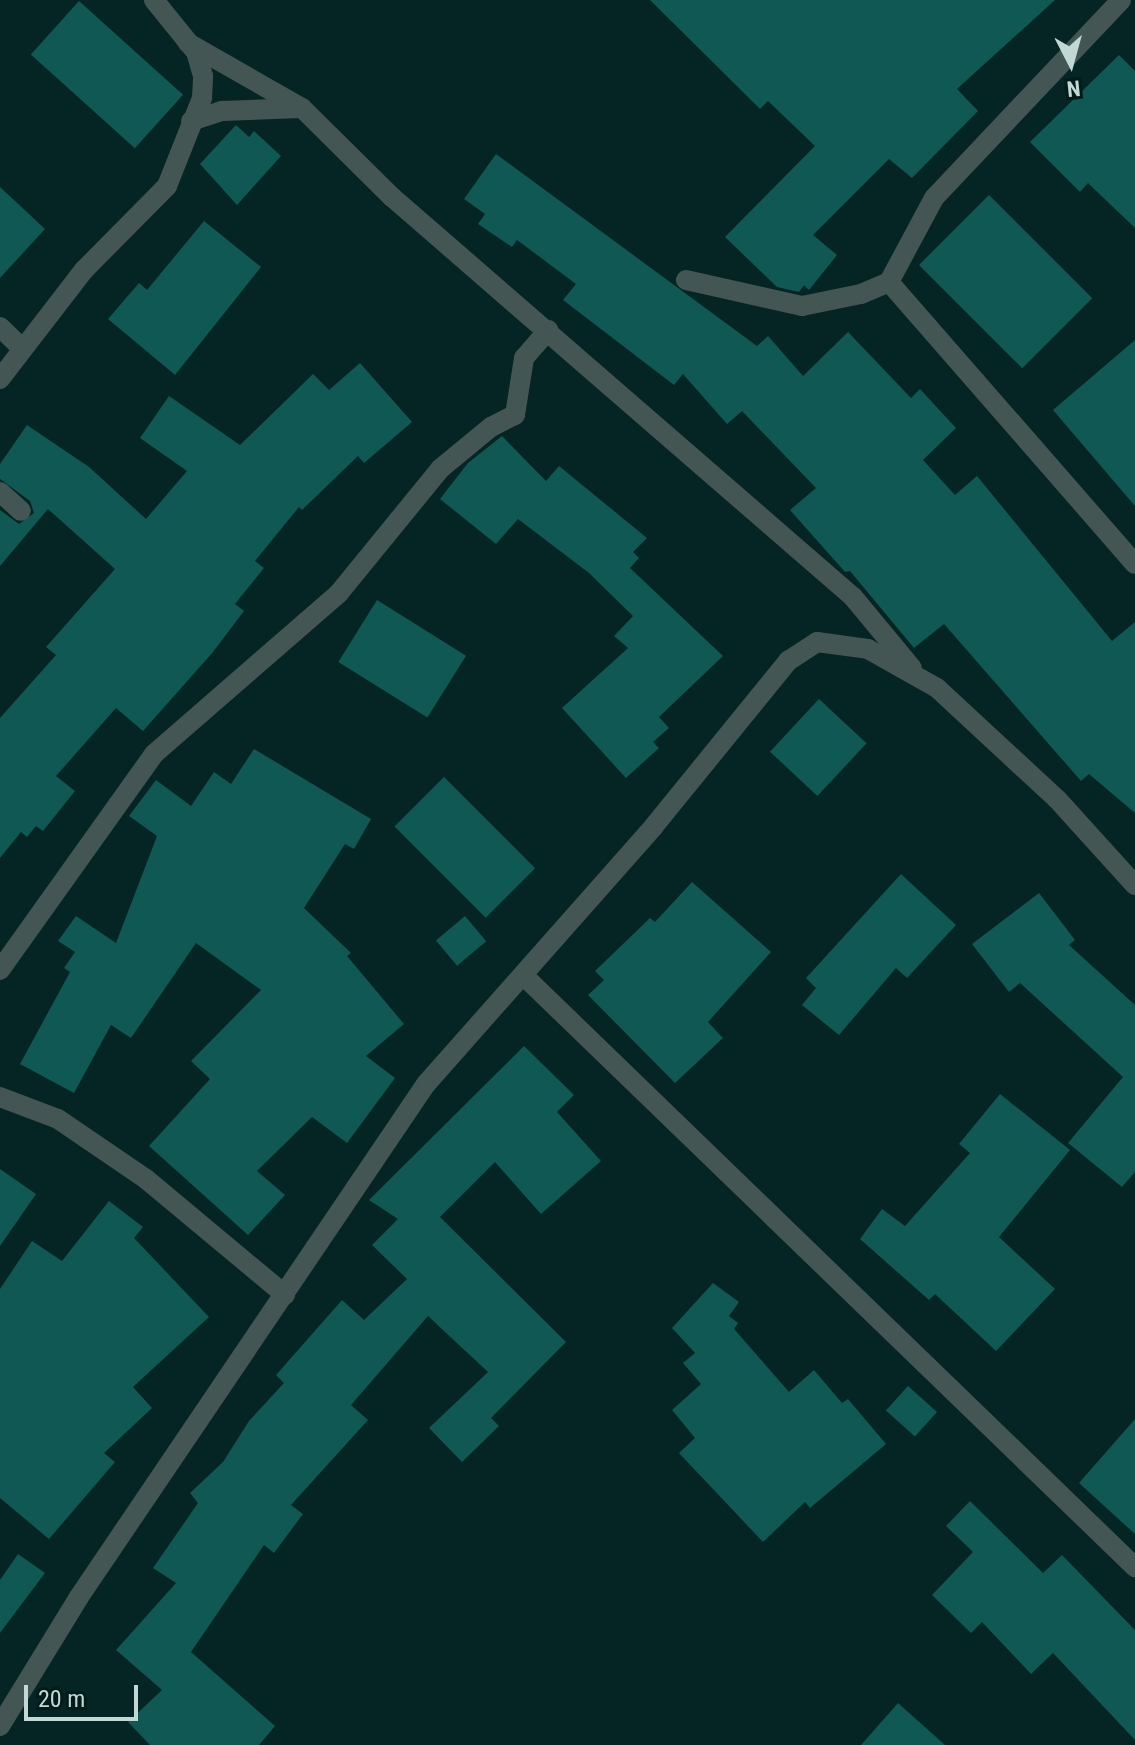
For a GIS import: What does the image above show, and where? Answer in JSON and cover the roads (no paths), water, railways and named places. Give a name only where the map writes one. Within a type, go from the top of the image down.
[{"type":"street","points":[[0,379],[20,346],[84,270],[167,186],[202,98],[203,76],[188,43],[154,0]]},
{"type":"street","points":[[686,280],[802,306],[861,294],[889,282],[934,198],[1121,0]]},
{"type":"street","points":[[188,43],[302,108],[392,197],[853,597],[922,680],[1057,799],[1135,885]]},
{"type":"street","points":[[191,121],[222,111],[302,108]]},
{"type":"street","points":[[889,282],[1135,564]]},
{"type":"street","points":[[0,327],[20,346]]},
{"type":"street","points":[[0,970],[154,754],[339,593],[440,469],[491,427],[515,415],[524,358],[548,330]]},
{"type":"street","points":[[0,492],[21,511]]},
{"type":"street","points":[[0,1726],[79,1597],[426,1084],[525,977],[788,661],[817,642],[830,643],[868,649],[922,680]]},
{"type":"street","points":[[525,977],[1135,1567]]},
{"type":"street","points":[[0,1097],[58,1119],[146,1179],[285,1295]]}]
